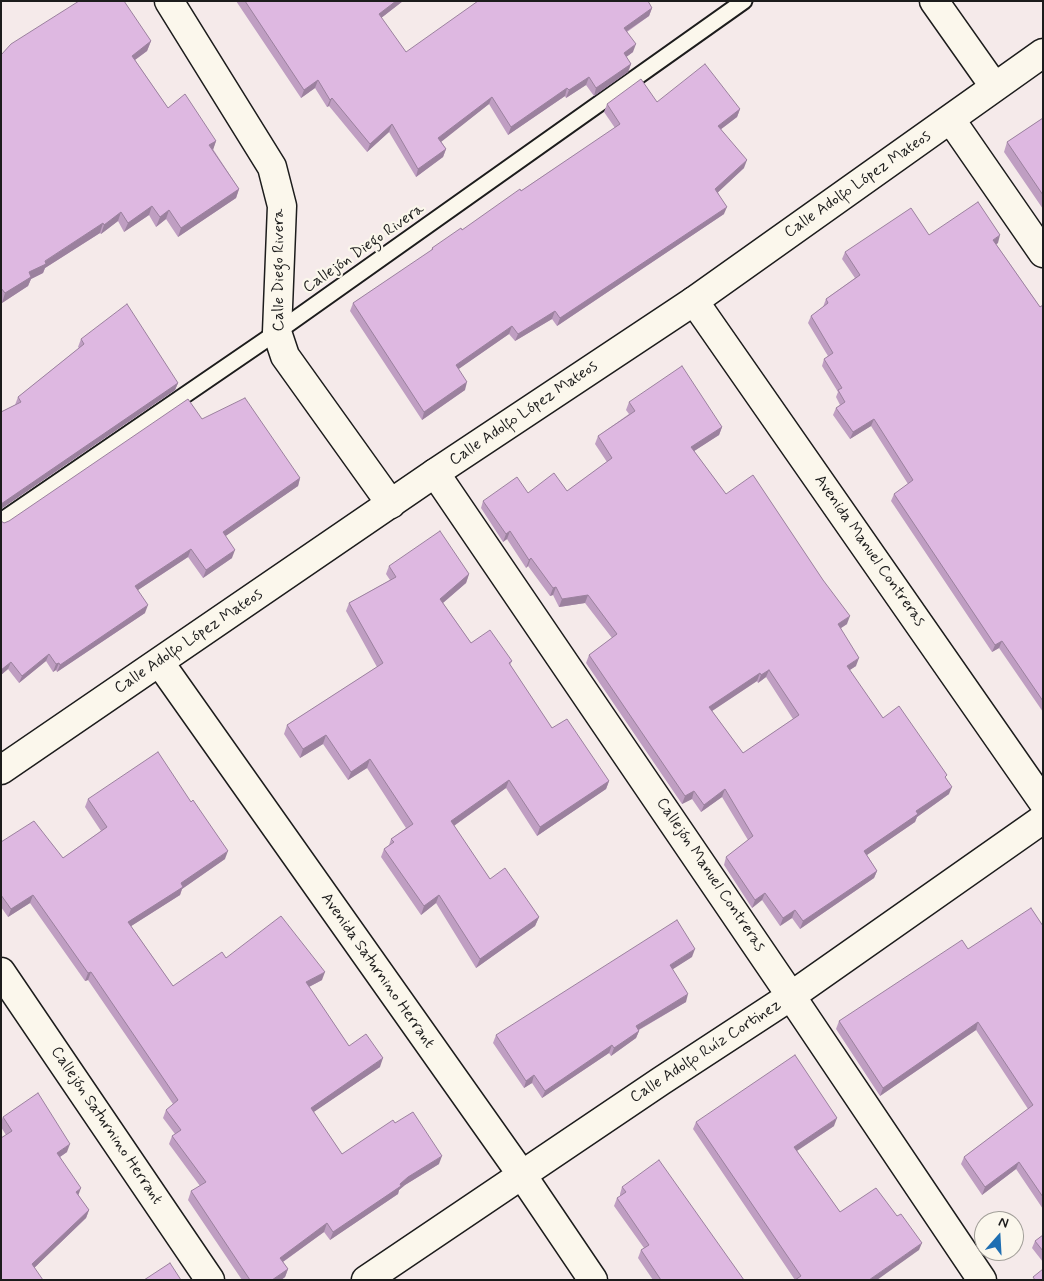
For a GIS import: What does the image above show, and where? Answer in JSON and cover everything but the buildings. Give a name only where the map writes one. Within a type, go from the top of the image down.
[{"type":"street","name":"Calle Diego Rivera","points":[[169,1],[272,167],[282,206],[277,332],[285,356],[391,504]]},
{"type":"street","points":[[934,1],[994,86]]},
{"type":"street","name":"Calle Adolfo López Mateos","points":[[1,770],[435,473],[694,301],[1043,53]]},
{"type":"street","points":[[951,120],[1043,253]]},
{"type":"street","name":"Avenida Manuel Contreras","points":[[694,301],[1043,802]]},
{"type":"street","name":"Callejón Manuel Contreras","points":[[435,473],[792,996],[982,1280]]},
{"type":"street","name":"Avenida Saturnino Herrant","points":[[160,663],[522,1175],[593,1280]]},
{"type":"street","name":"Calle Adolfo Ruíz Cortinez","points":[[366,1280],[792,996],[1043,819]]},
{"type":"street","name":"Callejón Saturnino Herrant","points":[[1,972],[210,1280]]},
{"type":"lane","name":"Callejón Diego Rivera","points":[[1,521],[277,332],[744,1]]}]
